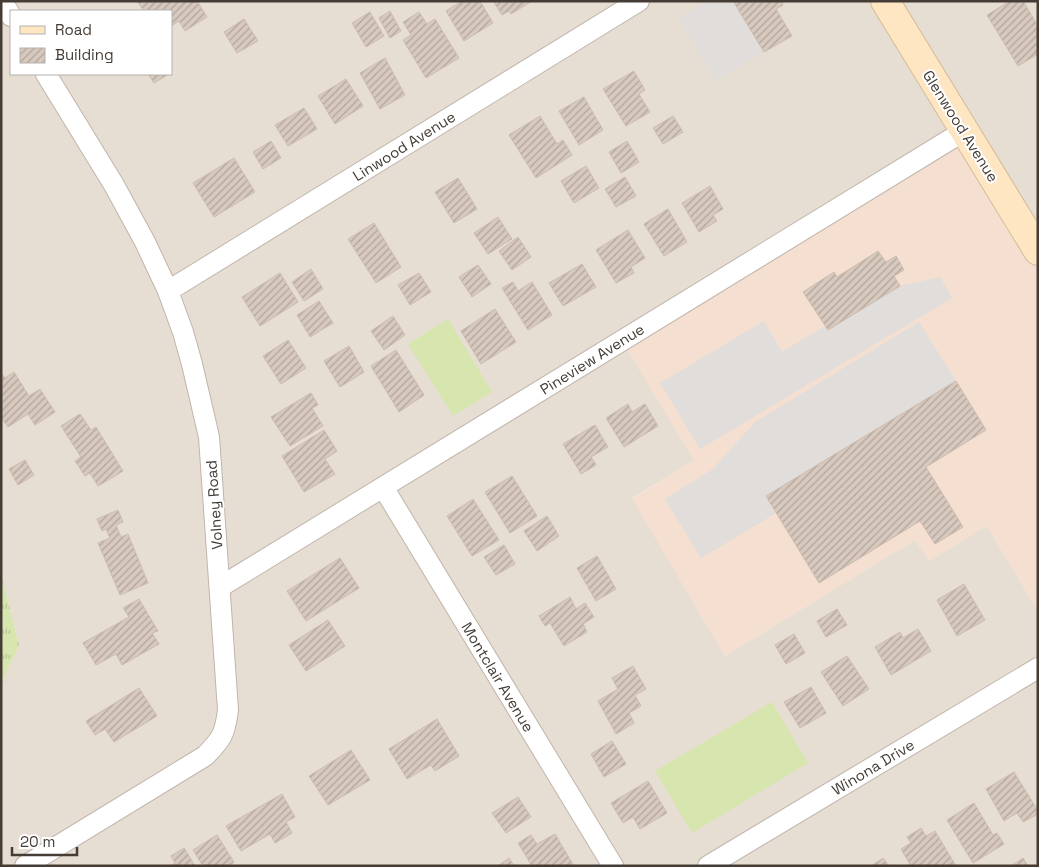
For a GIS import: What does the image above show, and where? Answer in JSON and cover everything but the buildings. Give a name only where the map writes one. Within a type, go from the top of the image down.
[{"type":"main road","name":"Glenwood Avenue","points":[[885,1],[1038,250]]},
{"type":"street","name":"Linwood Avenue","points":[[168,291],[640,1]]},
{"type":"street","name":"Volney Road","points":[[25,866],[205,756],[221,740],[228,710],[208,437],[190,356],[168,291],[146,242],[114,185],[47,75]]},
{"type":"street","name":"Pineview Avenue","points":[[220,586],[964,131]]},
{"type":"street","name":"Montclair Avenue","points":[[383,488],[614,866]]},
{"type":"street","name":"Winona Drive","points":[[708,866],[1038,668]]},
{"type":"shaded area","points":[[1,1],[1038,1],[1038,251],[622,341],[694,460],[632,498],[725,656],[915,540],[929,561],[987,526],[1038,611],[1038,866],[1,866],[1,685],[19,645],[1,574]]},
{"type":"shaded area","points":[[707,1],[733,1],[764,52],[716,80],[679,19]]},
{"type":"shaded area","points":[[964,131],[1038,251],[1038,611],[987,526],[929,561],[915,540],[725,656],[632,499],[694,460],[622,341]]},
{"type":"shaded area","points":[[940,277],[952,298],[700,449],[660,383],[764,321],[782,352],[825,326],[828,329],[900,286]]},
{"type":"shaded area","points":[[919,322],[956,381],[766,496],[776,513],[701,558],[665,499],[713,469],[755,422]]},
{"type":"green space","points":[[448,319],[492,392],[453,416],[408,344]]},
{"type":"green space","points":[[1,574],[19,645],[1,685]]},
{"type":"green space","points":[[772,702],[808,763],[692,833],[655,771]]}]
